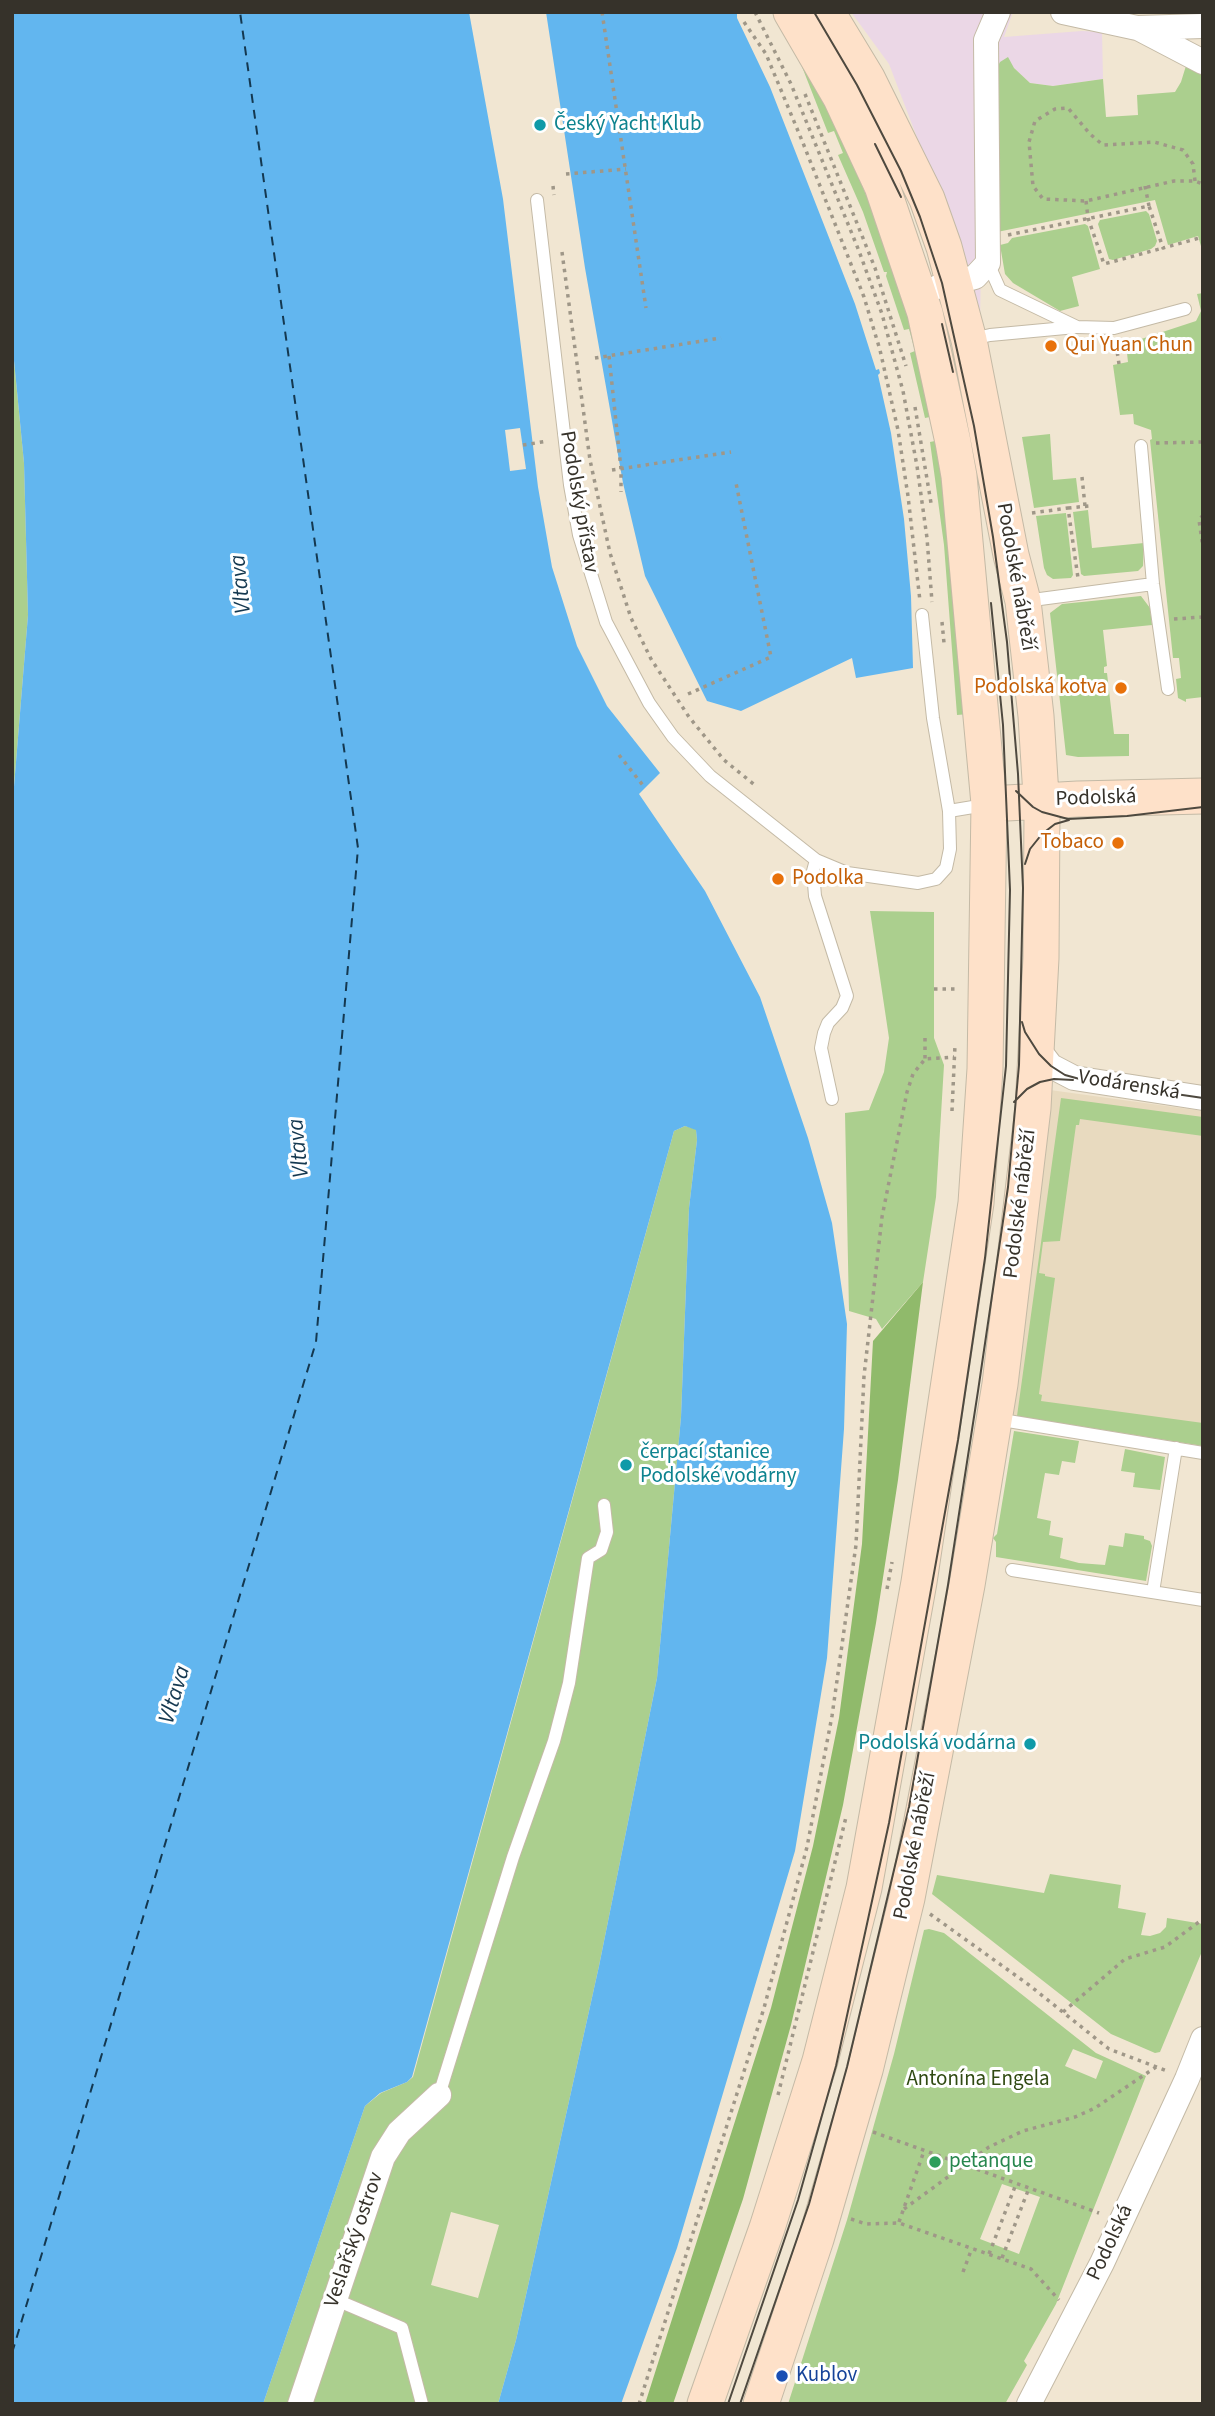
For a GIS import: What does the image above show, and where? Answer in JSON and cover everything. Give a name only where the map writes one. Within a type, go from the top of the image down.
[{"type":"main road","name":"Podolské nábřeží","points":[[705,2404],[767,2228],[824,2048],[864,1888],[919,1582],[976,1203],[985,1069],[989,804],[959,477],[944,393],[919,293],[882,186],[841,98],[791,12]]},
{"type":"main road","name":"Podolské nábřeží","points":[[761,2404],[820,2226],[865,2070],[907,1898],[967,1585],[1000,1384],[1032,1121],[1038,1033],[1041,801],[1036,716],[1023,601],[1011,555],[969,340],[927,199],[867,78],[827,12]]},
{"type":"main road","name":"Podolská","points":[[989,804],[1203,796]]},
{"type":"street","points":[[919,293],[975,277],[988,251],[986,40],[998,12]]},
{"type":"street","points":[[1063,12],[1137,28],[1203,26]]},
{"type":"street","points":[[1137,28],[1203,62]]},
{"type":"street","name":"Vodárenská","points":[[1038,1033],[1041,1052],[1051,1066],[1065,1074],[1087,1081],[1203,1098]]},
{"type":"street","name":"Podolská","points":[[1029,2404],[1195,2082],[1203,2039]]},
{"type":"street","name":"Veslařský ostrov","points":[[300,2404],[383,2157],[399,2132],[439,2095]]},
{"type":"lane","name":"Podolský přístav","points":[[537,201],[577,522],[606,622],[649,703],[673,737],[710,776],[816,860],[847,873],[918,883],[928,882],[942,874],[946,868],[950,849],[949,811],[933,718],[927,610]]},
{"type":"lane","points":[[988,251],[1000,290],[1077,327]]},
{"type":"lane","points":[[969,340],[990,335],[1077,327],[1114,328],[1185,309]]},
{"type":"lane","points":[[1141,446],[1153,584],[1168,689]]},
{"type":"lane","points":[[1023,601],[1153,584]]},
{"type":"lane","points":[[949,811],[989,804]]},
{"type":"lane","points":[[816,860],[813,871],[815,896],[847,996],[842,1008],[828,1023],[821,1048],[832,1099]]},
{"type":"lane","points":[[1008,1421],[1203,1453]]},
{"type":"lane","points":[[1153,1592],[1176,1448]]},
{"type":"lane","points":[[439,2095],[513,1857],[554,1741],[569,1683],[588,1558],[601,1550],[607,1532],[604,1505]]},
{"type":"lane","points":[[1012,1570],[1203,1600]]},
{"type":"lane","points":[[334,2300],[402,2328],[422,2404]]},
{"type":"path","points":[[602,12],[646,307]]},
{"type":"path","points":[[755,12],[792,84],[882,314],[903,391],[928,538],[927,610]]},
{"type":"path","points":[[744,22],[766,54],[864,297],[880,350],[898,430],[927,610]]},
{"type":"path","points":[[804,93],[875,268],[908,376]]},
{"type":"path","points":[[1195,181],[1193,164],[1183,150],[1154,142],[1103,145],[1068,108],[1055,109],[1035,121],[1029,142],[1033,187],[1044,199],[1086,201],[1174,181],[1195,181],[1203,184]]},
{"type":"path","points":[[566,174],[626,169]]},
{"type":"path","points":[[1145,186],[1163,248]]},
{"type":"path","points":[[553,187],[555,200]]},
{"type":"path","points":[[1086,201],[1088,218],[1104,264],[1203,237]]},
{"type":"path","points":[[988,251],[1088,218],[1149,206]]},
{"type":"path","points":[[560,242],[592,471],[610,553],[631,618],[651,659],[689,717],[724,760],[756,786]]},
{"type":"path","points":[[595,358],[721,338]]},
{"type":"path","points":[[609,356],[621,492]]},
{"type":"path","points":[[913,400],[932,506]]},
{"type":"path","points":[[523,445],[565,438]]},
{"type":"path","points":[[1168,442],[1203,441],[1203,453]]},
{"type":"path","points":[[612,470],[731,452]]},
{"type":"path","points":[[1027,513],[1087,506],[1082,477]]},
{"type":"path","points":[[688,694],[771,657],[736,483]]},
{"type":"path","points":[[1068,508],[1080,594]]},
{"type":"path","points":[[1203,514],[1199,520],[1203,548]]},
{"type":"path","points":[[1158,620],[1203,617]]},
{"type":"path","points":[[942,621],[944,646]]},
{"type":"path","points":[[619,755],[645,788]]},
{"type":"path","points":[[934,989],[960,989]]},
{"type":"path","points":[[639,2404],[764,2008],[807,1847],[832,1716],[856,1545],[864,1376],[882,1217],[906,1092],[913,1074],[925,1059],[925,1038]]},
{"type":"path","points":[[925,1059],[954,1057],[952,1123]]},
{"type":"path","points":[[885,1602],[892,1562]]},
{"type":"path","points":[[777,2096],[849,1805]]},
{"type":"path","points":[[922,1909],[1029,1985],[1110,2049],[1195,2082]]},
{"type":"path","points":[[1063,2012],[1125,1959],[1165,1947],[1203,1919]]},
{"type":"path","points":[[904,2209],[962,2164],[989,2147],[1023,2131],[1075,2117],[1095,2108],[1156,2067]]},
{"type":"path","points":[[865,2129],[1099,2213]]},
{"type":"path","points":[[899,2222],[924,2151]]},
{"type":"path","points":[[989,2254],[1016,2183]]},
{"type":"path","points":[[1002,2258],[1029,2188]]},
{"type":"path","points":[[841,2216],[866,2224],[899,2222],[1031,2269],[1060,2302],[1073,2323]]},
{"type":"path","points":[[963,2272],[972,2248]]},
{"type":"shaded area","points":[[851,12],[1013,12],[1004,37],[1102,32],[1103,79],[1053,86],[1030,83],[1014,68],[981,255],[980,327],[967,268],[889,64]]},
{"type":"shaded area","points":[[1050,1090],[1203,1111],[1203,1447],[1013,1415]]},
{"type":"green space","points":[[797,54],[835,120],[886,243],[924,369],[940,455],[969,714],[957,715],[944,545],[930,442],[935,441],[930,417],[925,418],[910,353],[915,351],[909,329],[904,330],[887,272],[884,272],[863,212],[838,155],[843,153],[834,131],[828,133]]},
{"type":"green space","points":[[1189,56],[1203,64],[1203,253],[1198,236],[1168,245],[1155,200],[997,232],[992,78],[1000,62],[1008,57],[1014,68],[1030,83],[1053,86],[1103,79],[1106,117],[1138,115],[1137,95],[1175,92]]},
{"type":"green space","points":[[1146,211],[1157,241],[1155,246],[1109,259],[1098,224],[1100,220]]},
{"type":"green space","points":[[1085,224],[1088,226],[1100,269],[1072,277],[1079,306],[1060,311],[1013,283],[1005,274],[1000,245],[1008,243],[1012,238]]},
{"type":"green space","points":[[1203,293],[1203,697],[1186,699],[1186,702],[1178,698],[1176,679],[1181,678],[1179,658],[1173,658],[1151,430],[1134,424],[1133,414],[1120,415],[1113,365],[1128,362],[1126,344],[1196,321],[1201,311],[1197,294]]},
{"type":"green space","points":[[12,340],[24,463],[28,615],[12,811]]},
{"type":"green space","points":[[1050,434],[1053,480],[1076,478],[1079,502],[1034,508],[1022,437]]},
{"type":"green space","points":[[1088,510],[1092,548],[1144,543],[1143,566],[1138,571],[1084,576],[1081,574],[1073,512]]},
{"type":"green space","points":[[1066,513],[1073,575],[1071,578],[1053,579],[1047,575],[1044,568],[1036,516]]},
{"type":"green space","points":[[1141,596],[1150,608],[1152,625],[1103,630],[1107,666],[1104,667],[1104,673],[1107,673],[1114,734],[1129,734],[1129,756],[1066,755],[1050,613],[1062,604]]},
{"type":"green space","points":[[870,911],[934,912],[934,1038],[944,1065],[936,1197],[923,1282],[882,1329],[876,1319],[849,1311],[845,1113],[869,1110],[884,1072],[889,1038]]},
{"type":"green space","points":[[1061,1098],[1203,1117],[1203,1136],[1080,1119],[1079,1125],[1076,1125],[1060,1241],[1043,1242],[1039,1273],[1055,1278],[1039,1394],[1042,1395],[1041,1401],[1203,1423],[1203,1446],[1017,1416]]},
{"type":"green space","points":[[685,1126],[696,1129],[697,1140],[689,1208],[681,1417],[657,1678],[599,1966],[516,2340],[498,2404],[263,2404],[365,2106],[381,2093],[413,2077],[674,1131]],"holes":[[[451,2212],[499,2225],[478,2298],[431,2285]]]},
{"type":"green space","points":[[923,1282],[898,1480],[876,1623],[843,1805],[791,2025],[743,2199],[673,2404],[645,2404],[771,2008],[813,1846],[839,1718],[862,1544],[873,1341]]},
{"type":"green space","points":[[1014,1431],[1079,1441],[1075,1463],[1062,1461],[1059,1475],[1045,1473],[1037,1518],[1051,1521],[1049,1535],[1063,1538],[1060,1558],[1105,1565],[1109,1545],[1123,1547],[1125,1533],[1144,1536],[1152,1546],[1146,1581],[996,1557],[996,1542],[993,1538],[997,1534]]},
{"type":"green space","points":[[1125,1449],[1165,1457],[1160,1490],[1133,1487],[1135,1473],[1121,1471]]},
{"type":"green space","points":[[1050,1874],[1121,1885],[1118,1908],[1146,1913],[1141,1935],[1160,1933],[1166,1927],[1167,1918],[1203,1924],[1203,1949],[1160,2052],[1155,2053],[1111,2034],[932,1894],[937,1875],[1044,1893]]},
{"type":"green space","name":"Antonína Engela","points":[[924,1930],[944,1933],[1096,2053],[1146,2076],[1056,2304],[1024,2361],[1027,2365],[1005,2404],[788,2404],[847,2220],[894,2054]],"holes":[[[1073,2049],[1103,2061],[1096,2079],[1065,2066]],[[1002,2184],[1040,2197],[1019,2254],[980,2239]]]},
{"type":"water","name":"Vltava","points":[[12,12],[469,12],[503,199],[538,487],[552,567],[577,646],[607,706],[660,773],[639,794],[705,891],[760,997],[808,1138],[832,1223],[847,1324],[844,1429],[827,1658],[795,1851],[677,2248],[621,2404],[498,2404],[516,2340],[599,1966],[657,1678],[681,1417],[689,1208],[697,1140],[696,1130],[685,1126],[674,1131],[412,2077],[407,2082],[380,2093],[365,2106],[263,2404],[12,2404],[12,811],[28,615],[24,463],[12,340]]},
{"type":"water","points":[[546,12],[737,12],[737,18],[770,87],[855,304],[876,370],[879,369],[904,519],[911,596],[913,668],[856,678],[852,658],[741,711],[707,701],[645,576],[623,483],[585,268]]},
{"type":"pier","points":[[520,428],[526,469],[510,471],[505,430]]},
{"type":"ferry route","points":[[12,2353],[316,1342],[358,848],[240,12]]},
{"type":"tram line","points":[[740,2404],[809,2204],[847,2067],[909,1807],[948,1585],[978,1391],[1008,1187],[1019,1065],[1023,888],[1018,774],[1007,642],[974,426],[942,283],[920,217],[901,171],[857,85],[814,12]]},
{"type":"tram line","points":[[875,144],[901,197]]},
{"type":"tram line","points":[[942,324],[953,372]]},
{"type":"tram line","points":[[728,2404],[798,2200],[836,2066],[889,1823],[958,1440],[985,1258],[1006,1066],[1010,890],[1003,725],[991,603]]},
{"type":"tram line","points":[[1016,791],[1042,812],[1068,819],[1127,816],[1203,807]]},
{"type":"tram line","points":[[1025,864],[1030,849],[1042,834],[1055,824],[1069,820]]},
{"type":"tram line","points":[[1022,1022],[1039,1054],[1065,1075],[1087,1081],[1203,1098]]},
{"type":"tram line","points":[[1014,1102],[1027,1089],[1040,1082],[1054,1079],[1073,1080]]},
{"type":"place","name":"Český Yacht Klub","points":[[540,125]]},
{"type":"place","name":"Qui Yuan Chun","points":[[1051,346]]},
{"type":"place","name":"Podolská kotva","points":[[1121,688]]},
{"type":"place","name":"Tobaco","points":[[1118,843]]},
{"type":"place","name":"Podolka","points":[[778,879]]},
{"type":"place","name":"čerpací stanice Podolské vodárny","points":[[626,1465]]},
{"type":"place","name":"Podolská vodárna","points":[[1030,1744]]},
{"type":"place","name":"petanque","points":[[935,2162]]},
{"type":"place","name":"Kublov","points":[[782,2376]]}]
